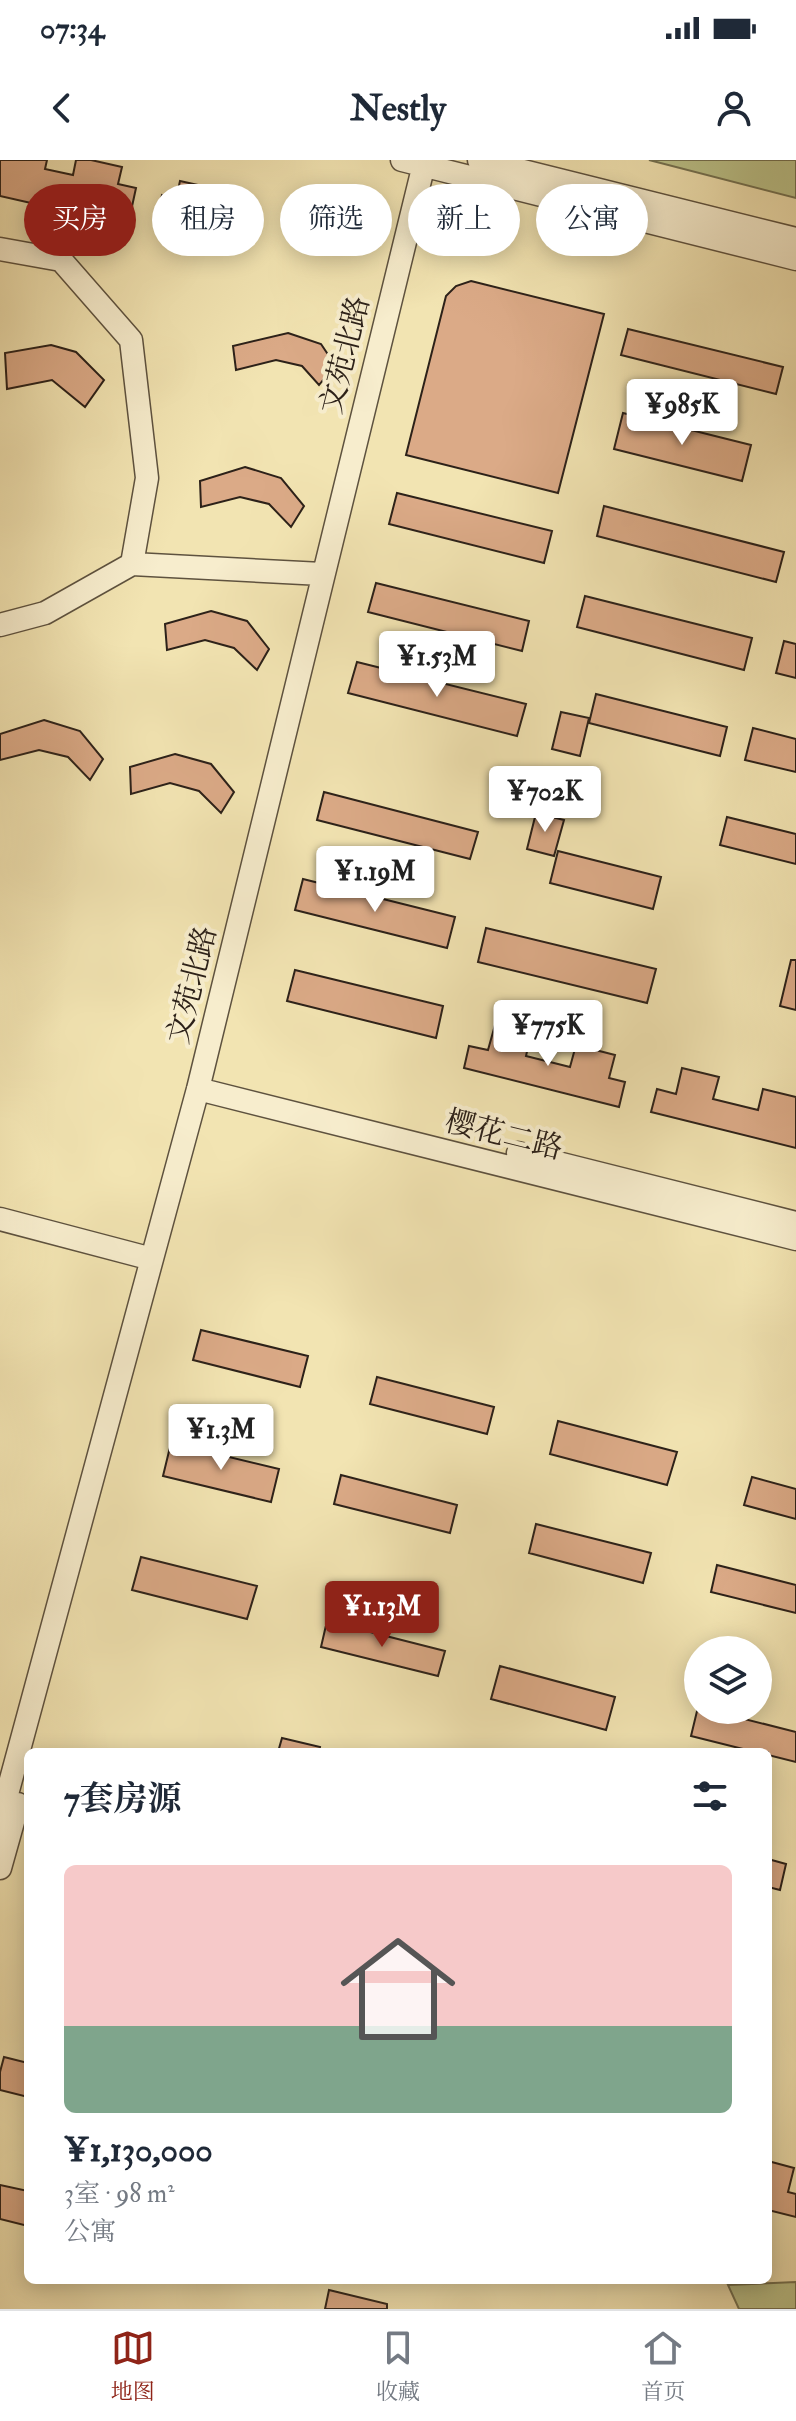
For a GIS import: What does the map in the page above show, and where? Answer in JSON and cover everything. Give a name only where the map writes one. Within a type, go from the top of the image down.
[{"type":"street","points":[[479,160],[796,239]]},
{"type":"street","points":[[426,163],[796,259]]},
{"type":"street","name":"文苑北路","points":[[0,1820],[152,1259],[206,1083],[322,574],[426,163]]},
{"type":"street","name":"文苑北路","points":[[33,1748],[206,1083],[426,163]]},
{"type":"street","points":[[0,249],[61,260],[131,340],[147,478],[132,564]]},
{"type":"street","points":[[0,625],[45,613],[132,564],[322,574]]},
{"type":"street","name":"樱花二路","points":[[206,1083],[796,1223]]},
{"type":"street","name":"樱花二路","points":[[206,1083],[796,1239]]},
{"type":"street","points":[[0,1219],[152,1259]]},
{"type":"street","points":[[0,1868],[24,1780]]},
{"type":"green space","points":[[649,160],[796,160],[796,198]]},
{"type":"green space","points":[[796,2282],[796,2309],[739,2309],[728,2285],[772,2284]]},
{"type":"building","points":[[0,160],[47,160],[45,169],[73,175],[76,160],[122,167],[118,184],[24,184],[24,201],[0,196]]},
{"type":"building","points":[[471,281],[604,314],[558,493],[406,455],[446,296],[456,286]]},
{"type":"building","points":[[628,329],[783,367],[776,394],[621,355]]},
{"type":"building","points":[[288,333],[321,344],[335,365],[319,385],[302,366],[276,360],[236,370],[233,346]]},
{"type":"building","points":[[51,345],[76,352],[104,380],[85,407],[52,380],[7,389],[5,353]]},
{"type":"building","points":[[623,413],[751,445],[742,481],[614,449]]},
{"type":"building","points":[[245,467],[281,478],[304,506],[291,527],[269,504],[240,497],[201,507],[200,481]]},
{"type":"building","points":[[397,493],[552,531],[544,563],[389,524]]},
{"type":"building","points":[[604,506],[784,552],[776,582],[597,536]]},
{"type":"building","points":[[376,583],[529,621],[522,651],[368,612]]},
{"type":"building","points":[[585,596],[752,638],[744,670],[577,627]]},
{"type":"building","points":[[211,611],[247,621],[269,649],[257,670],[234,648],[205,640],[167,650],[165,624]]},
{"type":"building","points":[[784,641],[796,644],[796,678],[776,673]]},
{"type":"building","points":[[357,662],[526,704],[517,736],[348,693]]},
{"type":"building","points":[[596,694],[727,727],[720,756],[589,723]]},
{"type":"building","points":[[561,712],[589,718],[580,756],[552,749]]},
{"type":"building","points":[[44,720],[80,731],[103,759],[90,780],[68,757],[39,750],[0,760],[0,734]]},
{"type":"building","points":[[753,728],[796,739],[796,772],[745,760]]},
{"type":"building","points":[[175,754],[211,764],[234,792],[221,813],[199,791],[170,783],[131,794],[130,767]]},
{"type":"building","points":[[324,792],[478,832],[470,859],[317,820]]},
{"type":"building","points":[[536,813],[564,820],[554,856],[527,849]]},
{"type":"building","points":[[727,817],[796,834],[796,864],[720,845]]},
{"type":"building","points":[[558,851],[661,877],[653,909],[550,883]]},
{"type":"building","points":[[303,879],[455,917],[447,948],[295,910]]},
{"type":"building","points":[[486,928],[656,969],[647,1003],[478,962]]},
{"type":"building","points":[[791,960],[796,960],[796,1010],[780,1006]]},
{"type":"building","points":[[295,970],[443,1006],[436,1038],[287,1001]]},
{"type":"building","points":[[495,1025],[531,1034],[526,1056],[570,1067],[576,1045],[615,1055],[609,1078],[625,1082],[619,1107],[464,1068],[469,1046],[488,1050]]},
{"type":"building","points":[[682,1068],[719,1077],[713,1099],[758,1110],[763,1089],[796,1097],[796,1148],[651,1112],[657,1089],[676,1094]]},
{"type":"building","points":[[201,1330],[308,1356],[300,1387],[193,1360]]},
{"type":"building","points":[[377,1377],[494,1407],[487,1434],[370,1404]]},
{"type":"building","points":[[558,1421],[677,1452],[667,1485],[550,1454]]},
{"type":"building","points":[[171,1443],[279,1469],[271,1502],[163,1476]]},
{"type":"building","points":[[341,1475],[457,1505],[450,1533],[334,1504]]},
{"type":"building","points":[[752,1477],[796,1489],[796,1519],[744,1505]]},
{"type":"building","points":[[536,1524],[651,1553],[643,1583],[529,1553]]},
{"type":"building","points":[[141,1557],[257,1586],[247,1619],[132,1590]]},
{"type":"building","points":[[717,1565],[796,1585],[796,1613],[711,1592]]},
{"type":"building","points":[[327,1621],[445,1651],[438,1676],[321,1647]]},
{"type":"building","points":[[500,1666],[615,1697],[606,1730],[491,1699]]},
{"type":"building","points":[[694,1724],[764,1724],[796,1732],[796,1762],[772,1756],[772,1748],[739,1748],[691,1736]]},
{"type":"building","points":[[282,1738],[320,1747],[320,1748],[279,1748]]},
{"type":"building","points":[[772,1860],[786,1864],[780,1890],[772,1888]]},
{"type":"building","points":[[4,2057],[24,2062],[24,2096],[0,2090]]},
{"type":"building","points":[[772,2162],[794,2168],[788,2192],[796,2194],[796,2217],[772,2211]]},
{"type":"building","points":[[0,2185],[24,2190],[24,2225],[0,2219]]},
{"type":"building","points":[[329,2290],[387,2304],[387,2309],[325,2309]]}]
